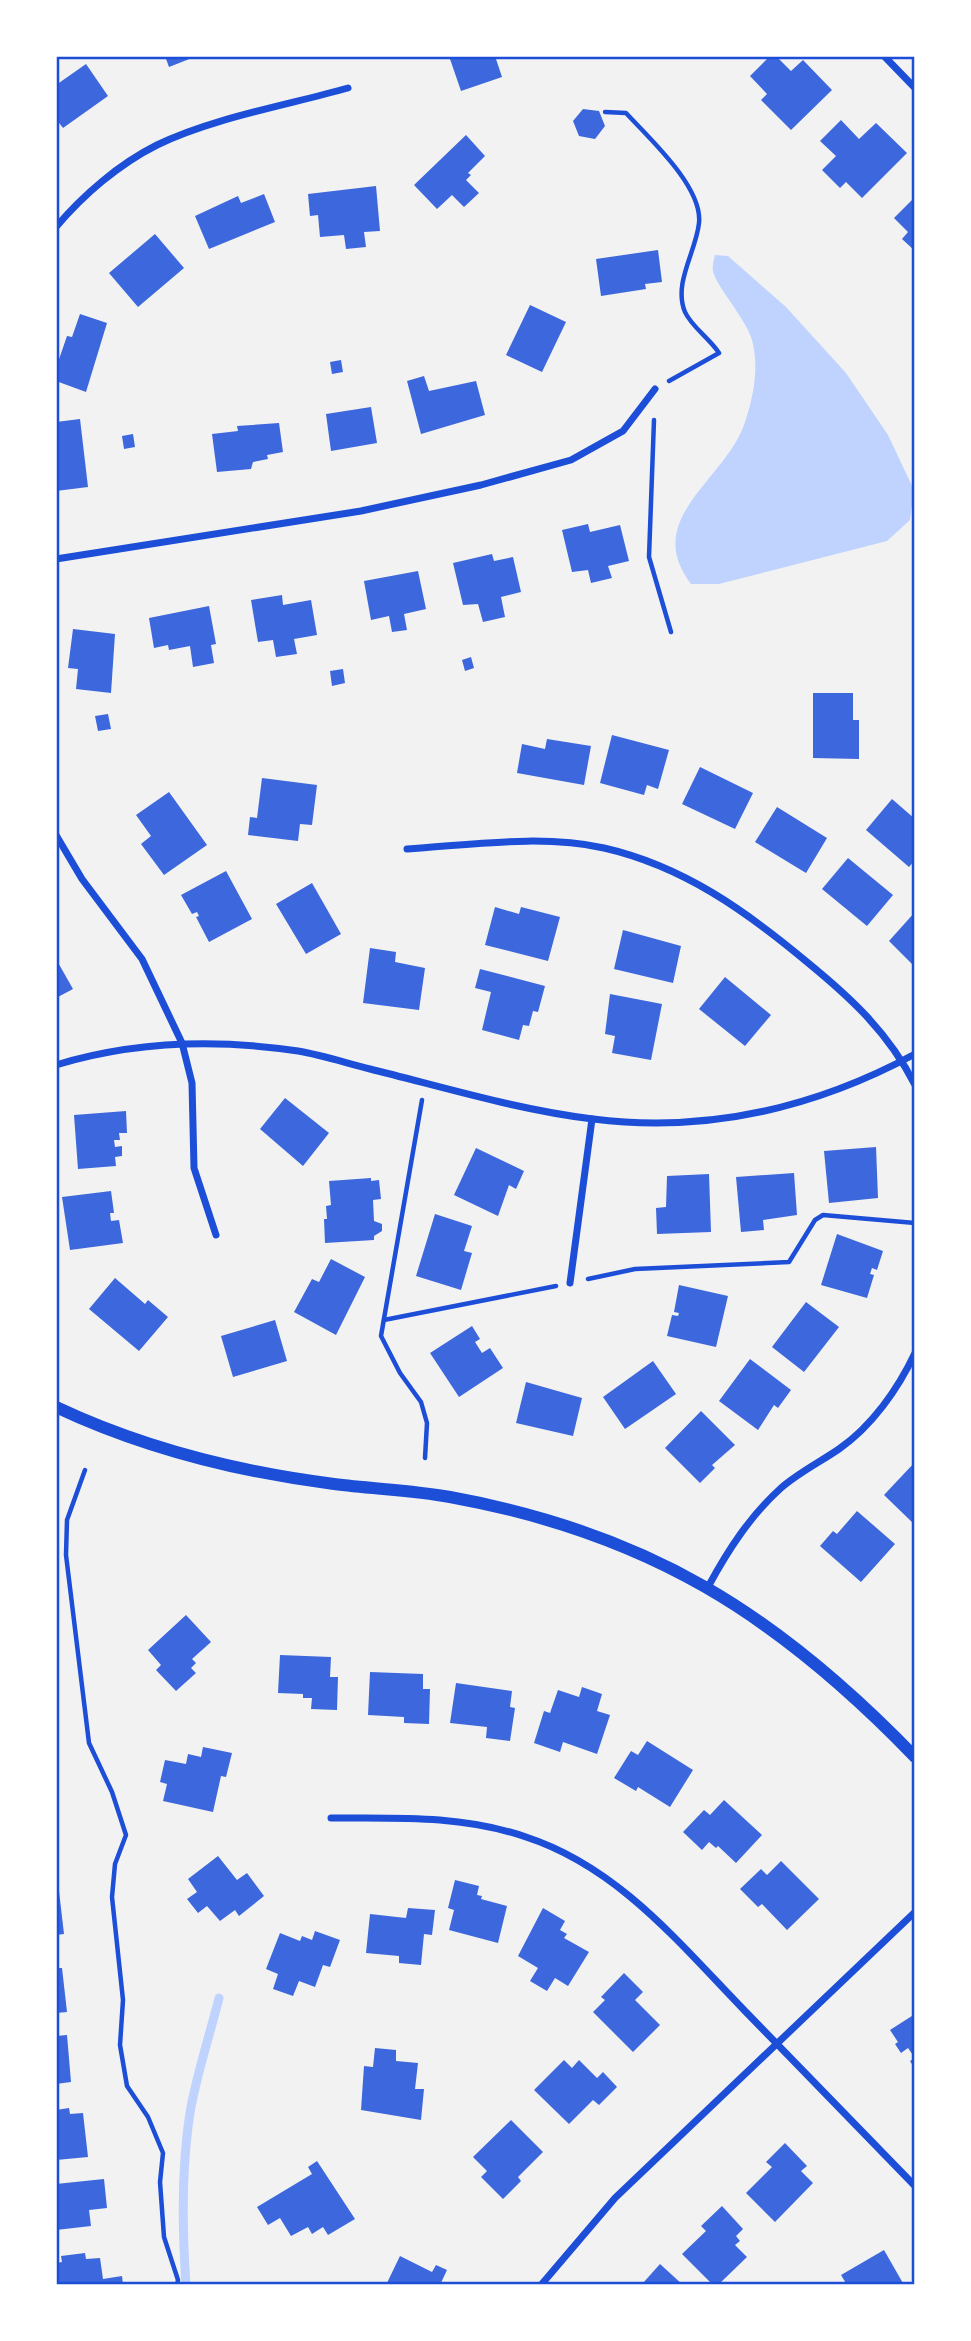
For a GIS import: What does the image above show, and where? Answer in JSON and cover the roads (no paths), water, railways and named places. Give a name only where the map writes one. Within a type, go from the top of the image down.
[{"type":"street","points":[[884,56],[915,88]]},
{"type":"street","points":[[56,227],[97,185],[153,147],[180,135],[348,88]]},
{"type":"street","points":[[56,559],[361,511],[481,485],[571,460],[623,431],[655,389]]},
{"type":"street","points":[[56,835],[82,879],[142,959],[181,1043],[192,1083],[194,1168],[216,1236]]},
{"type":"street","points":[[407,849],[513,842],[566,843],[603,848],[675,872],[722,896],[778,937],[857,1003],[903,1061],[915,1084]]},
{"type":"street","points":[[56,1065],[125,1049],[181,1043],[239,1044],[300,1051],[592,1119],[671,1123],[751,1115],[828,1095],[915,1054]]},
{"type":"street","points":[[570,1283],[592,1119]]},
{"type":"street","points":[[708,1587],[728,1551],[754,1516],[783,1487],[842,1447],[873,1418],[904,1374],[915,1353]]},
{"type":"street","points":[[56,1407],[103,1429],[246,1470],[333,1484],[450,1497],[586,1530],[642,1553],[708,1587],[807,1655],[863,1703],[915,1757]]},
{"type":"street","points":[[331,1818],[433,1818],[479,1824],[523,1836],[566,1854],[596,1871],[642,1905],[915,2186]]},
{"type":"street","points":[[541,2285],[615,2198],[915,1912]]},
{"type":"water","points":[[715,255],[728,256],[786,307],[846,373],[888,435],[914,490],[910,520],[887,541],[719,584],[691,584],[678,560],[676,538],[682,518],[737,441],[749,409],[755,380],[752,340],[744,322],[715,277]]},
{"type":"waterway","points":[[186,2285],[183,2196],[185,2151],[197,2079],[219,1998]]}]
